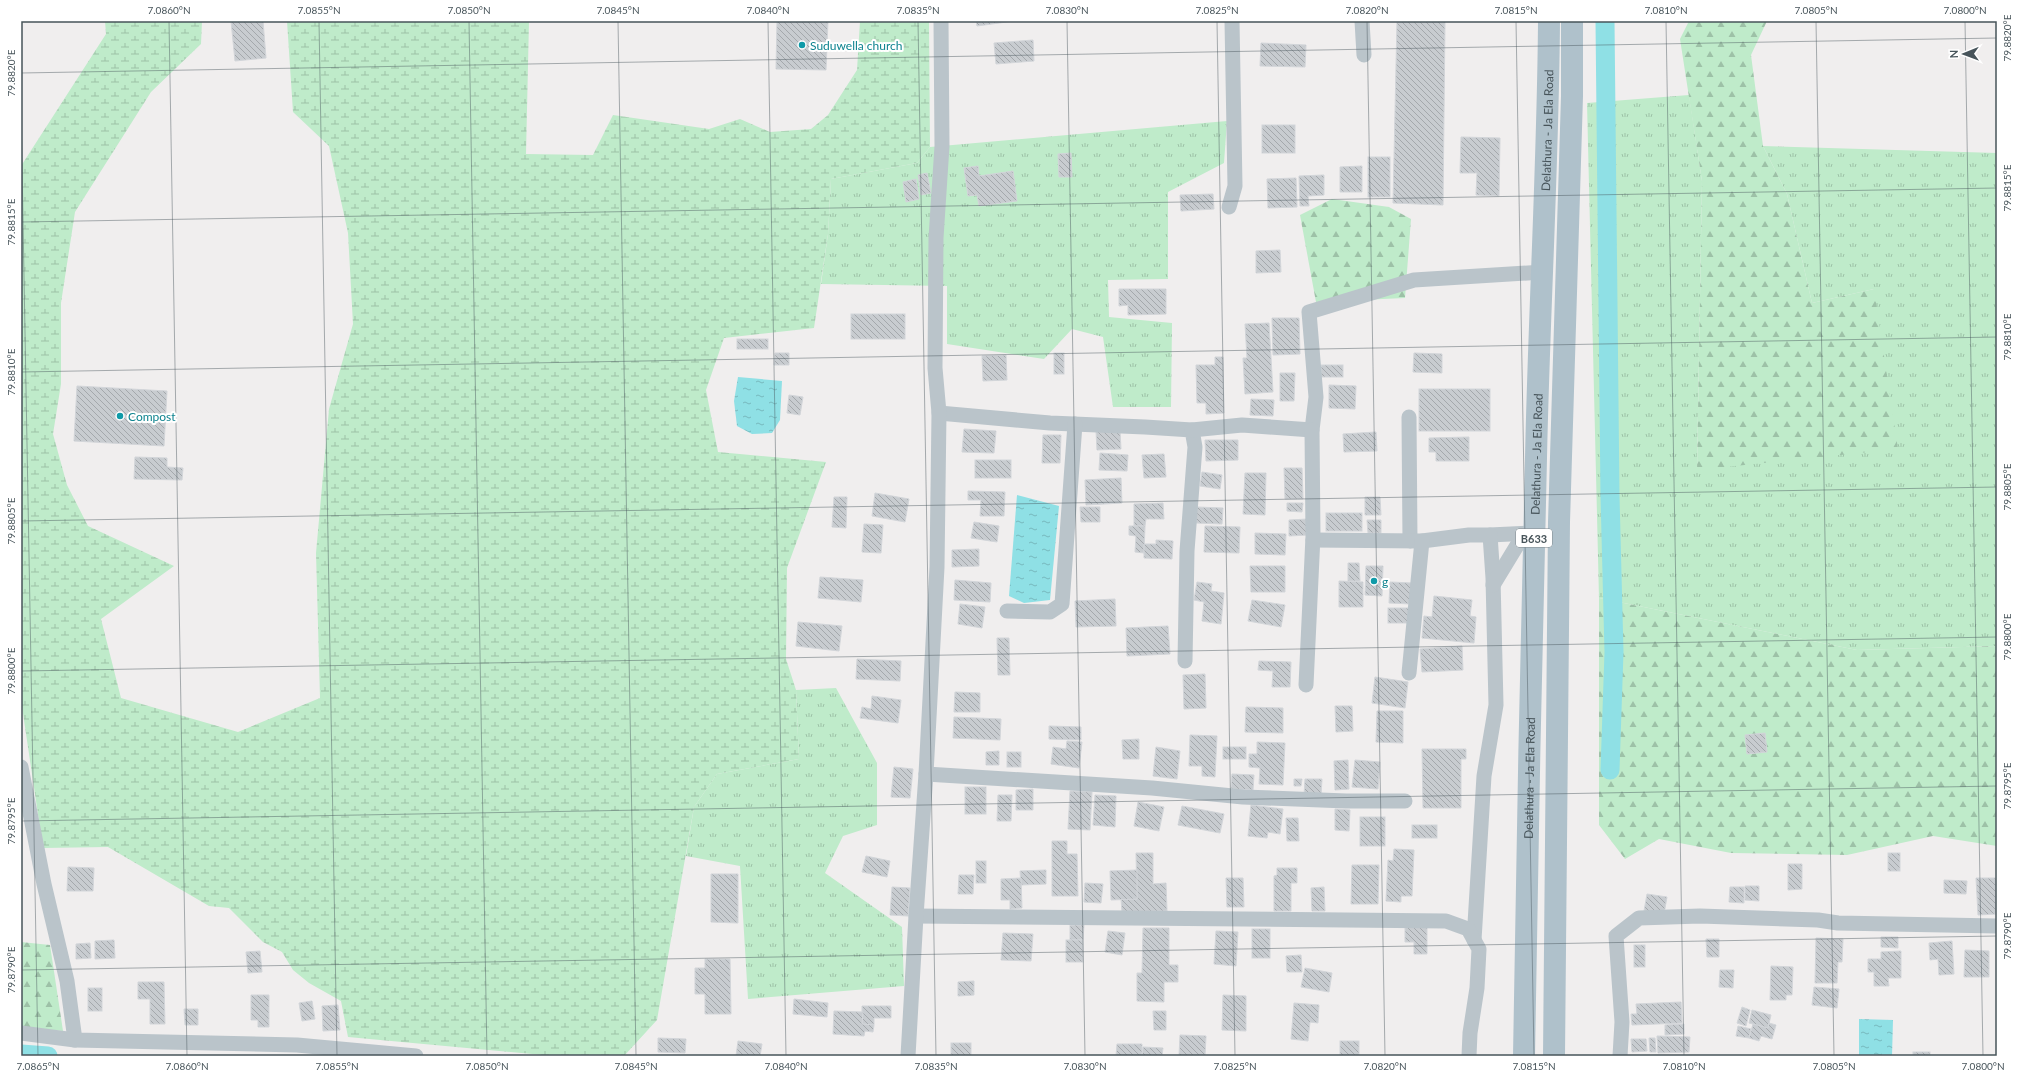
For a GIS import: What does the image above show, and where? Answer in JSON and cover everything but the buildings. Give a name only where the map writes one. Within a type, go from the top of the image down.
[{"type":"main road","name":"Delathura - Ja Ela Road","points":[[1524,1056],[1529,534],[1543,272],[1548,21]]},
{"type":"main road","name":"Delathura - Ja Ela Road","points":[[1554,1056],[1559,522],[1571,112],[1572,21]]},
{"type":"street","points":[[908,1056],[926,774],[937,567],[939,413],[935,360],[936,238],[942,146],[941,21]]},
{"type":"street","points":[[1229,207],[1235,186],[1232,21]]},
{"type":"street","points":[[1362,21],[1364,55]]},
{"type":"street","points":[[1306,685],[1313,540],[1312,430],[1316,397],[1309,312],[1414,280],[1543,272]]},
{"type":"street","points":[[939,413],[1075,424],[1192,430],[1242,425],[1312,430]]},
{"type":"street","points":[[1409,417],[1416,541],[1409,672]]},
{"type":"street","points":[[1007,611],[1050,612],[1062,604],[1075,424]]},
{"type":"street","points":[[1185,661],[1187,551],[1195,447],[1192,430]]},
{"type":"street","points":[[1313,540],[1416,541],[1469,535],[1529,534]]},
{"type":"street","points":[[1494,585],[1529,534]]},
{"type":"street","points":[[1474,940],[1484,776],[1496,705],[1494,585],[1490,535]]},
{"type":"street","points":[[21,767],[44,884],[67,981],[75,1040]]},
{"type":"street","points":[[926,774],[1152,788],[1243,796],[1346,801],[1405,801]]},
{"type":"street","points":[[916,916],[1446,921],[1468,929],[1479,949],[1478,980],[1470,1033],[1470,1056]]},
{"type":"street","points":[[1620,1056],[1622,1022],[1616,936],[1639,918],[1700,916],[1818,920],[1838,923],[1997,926]]},
{"type":"street","points":[[21,1033],[75,1040],[297,1045],[416,1056]]},
{"type":"green space","points":[[105,21],[202,21],[201,44],[151,92],[75,212],[61,303],[61,384],[53,434],[67,485],[88,526],[174,566],[101,619],[121,698],[238,732],[320,698],[316,553],[329,409],[353,324],[348,233],[329,146],[293,112],[287,21],[529,21],[526,154],[593,155],[613,115],[709,129],[740,119],[770,132],[811,129],[828,115],[857,70],[860,21],[929,21],[930,147],[917,163],[831,179],[828,234],[814,328],[724,338],[706,390],[718,452],[826,462],[787,568],[786,659],[796,690],[799,759],[717,774],[694,807],[657,1020],[624,1056],[554,1056],[348,1037],[341,1001],[309,983],[293,970],[282,952],[263,942],[229,908],[209,906],[108,847],[43,848],[21,700],[21,166],[106,34]]},
{"type":"green space","points":[[1689,21],[1767,21],[1751,55],[1763,146],[1787,194],[1812,303],[1874,289],[1898,449],[1697,470],[1702,181],[1680,39]]},
{"type":"green space","points":[[1689,95],[1702,181],[1697,469],[1874,289],[1812,303],[1787,194],[1763,146],[1997,153],[1997,646],[1857,650],[1599,598],[1587,103]]},
{"type":"green space","points":[[1227,121],[1224,163],[1168,192],[1168,279],[1108,280],[1109,317],[1172,323],[1171,407],[1113,407],[1103,337],[1072,329],[1044,359],[947,344],[947,286],[821,284],[828,234],[831,179],[917,163],[930,147]]},
{"type":"green space","points":[[1332,199],[1389,207],[1411,219],[1405,298],[1316,302],[1300,215]]},
{"type":"green space","points":[[1599,598],[1857,650],[1997,646],[1997,846],[1933,836],[1847,855],[1731,853],[1659,839],[1625,859],[1599,825]]},
{"type":"green space","points":[[836,688],[877,763],[877,825],[843,836],[825,873],[902,927],[904,986],[748,999],[740,866],[686,856],[694,807],[717,774],[799,759],[796,690]]},
{"type":"green space","points":[[21,942],[50,945],[63,1031],[21,1027]]},
{"type":"water","points":[[738,377],[782,381],[780,420],[772,433],[752,434],[737,426],[734,401]]},
{"type":"water","points":[[1017,495],[1059,506],[1050,600],[1024,603],[1009,596]]},
{"type":"water","points":[[1859,1019],[1893,1020],[1892,1056],[1859,1056]]},
{"type":"waterway","points":[[1605,21],[1610,496],[1614,652],[1610,770]]},
{"type":"waterway","points":[[21,1054],[48,1056]]},
{"type":"place","name":"Suduwella church","points":[[802,45]]},
{"type":"place","name":"Compost","points":[[120,416]]},
{"type":"place","name":"g","points":[[1374,581]]}]
